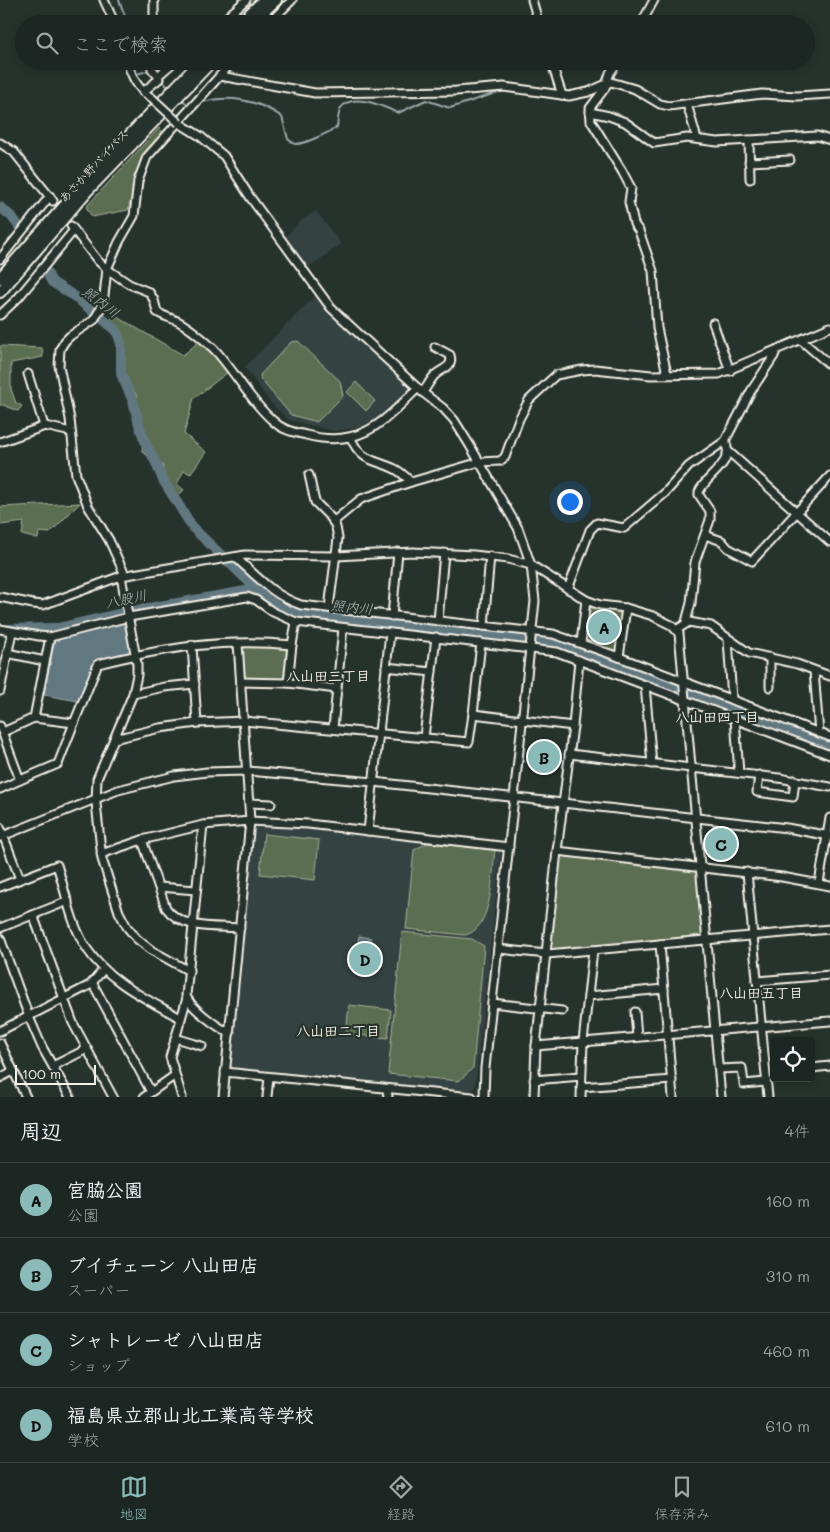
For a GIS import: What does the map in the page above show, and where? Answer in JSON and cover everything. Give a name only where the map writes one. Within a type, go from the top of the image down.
[{"type":"highway","points":[[248,15],[264,0]]},
{"type":"highway","points":[[260,15],[276,0]]},
{"type":"highway","name":"あさか野バイパス","points":[[0,278],[113,151],[192,70]]},
{"type":"highway","name":"あさか野バイパス","points":[[0,292],[87,191],[203,70]]},
{"type":"street","points":[[104,0],[111,15]]},
{"type":"street","points":[[154,0],[154,15]]},
{"type":"street","points":[[229,15],[246,0]]},
{"type":"street","points":[[277,15],[292,0]]},
{"type":"street","points":[[532,0],[536,15]]},
{"type":"street","points":[[646,15],[654,0]]},
{"type":"street","points":[[130,70],[133,80],[143,92],[179,123],[200,136],[224,156],[250,197],[331,308],[448,414],[480,462],[518,528],[531,565],[535,601],[533,631],[485,1068],[484,1097]]},
{"type":"street","points":[[153,70],[158,76]]},
{"type":"street","points":[[143,92],[159,78],[158,76],[165,70]]},
{"type":"street","points":[[189,971],[151,950],[127,927],[119,912],[101,854],[96,799],[97,779],[133,694],[137,675],[123,576],[109,540],[88,506],[74,464],[71,432],[59,366],[60,350],[65,341],[94,320],[100,312],[105,296],[107,269],[118,242],[134,216],[138,181],[142,166],[152,150],[179,123],[225,70]]},
{"type":"street","points":[[554,70],[562,95]]},
{"type":"street","points":[[612,70],[607,83],[594,102],[590,112],[592,125],[631,188],[629,202],[634,224],[639,231],[653,272],[657,328],[667,374]]},
{"type":"street","points":[[220,76],[323,93],[456,91],[504,87],[545,91],[569,96],[588,92],[607,83],[635,89],[665,105],[762,94],[797,96],[830,94]]},
{"type":"street","points":[[687,104],[696,139]]},
{"type":"street","points":[[590,112],[625,122],[652,143],[696,139],[717,142],[817,136],[830,140]]},
{"type":"street","points":[[749,140],[750,179]]},
{"type":"street","points":[[0,143],[14,152],[52,198],[0,259]]},
{"type":"street","points":[[749,162],[790,160]]},
{"type":"street","points":[[0,315],[18,298],[73,228],[98,261],[107,269],[129,284],[148,291],[154,300],[157,312],[182,323],[204,340],[237,376],[257,405],[270,419],[283,429],[325,439],[351,438],[372,429],[421,390],[436,374],[448,368],[451,361],[450,355],[435,347]]},
{"type":"street","points":[[713,322],[730,371]]},
{"type":"street","points":[[333,522],[361,500],[411,482],[480,462],[500,461],[505,457],[519,418],[530,400],[556,376],[595,369],[651,375],[719,374],[730,371],[830,326]]},
{"type":"street","points":[[800,340],[830,365]]},
{"type":"street","points":[[568,589],[590,530],[598,523],[624,528],[665,493],[689,466],[726,441],[751,391],[776,351]]},
{"type":"street","points":[[28,374],[44,426]]},
{"type":"street","points":[[0,442],[44,426],[71,432]]},
{"type":"street","points":[[351,438],[355,446],[366,458],[395,470],[411,482]]},
{"type":"street","points":[[676,630],[686,622],[691,603],[695,562],[710,520],[711,513],[699,492],[725,460],[728,451],[726,441]]},
{"type":"street","points":[[728,451],[830,542]]},
{"type":"street","points":[[309,475],[315,503],[333,522],[338,538],[329,608]]},
{"type":"street","points":[[705,535],[722,541],[728,548],[752,561],[830,476]]},
{"type":"street","points":[[0,597],[33,604],[46,604],[123,576],[235,557],[336,556],[398,552],[490,556],[531,565],[586,600],[626,608],[663,620],[679,633],[721,1097]]},
{"type":"street","points":[[392,616],[398,552]]},
{"type":"street","points":[[438,621],[444,554]]},
{"type":"street","points":[[484,626],[490,556]]},
{"type":"street","points":[[235,557],[278,595],[301,605],[552,634],[619,657],[830,737]]},
{"type":"street","points":[[0,629],[50,636],[129,618],[247,597],[256,600],[273,612],[296,622],[556,652],[830,755]]},
{"type":"street","points":[[581,643],[586,600]]},
{"type":"street","points":[[619,657],[626,608]]},
{"type":"street","points":[[288,683],[296,622]]},
{"type":"street","points":[[686,622],[708,625],[747,652],[797,664],[830,676]]},
{"type":"street","points":[[333,728],[343,628]]},
{"type":"street","points":[[0,691],[2,668],[12,632]]},
{"type":"street","points":[[368,831],[390,633]]},
{"type":"street","points":[[34,718],[50,636]]},
{"type":"street","points":[[424,737],[436,637]]},
{"type":"street","points":[[728,639],[732,700]]},
{"type":"street","points":[[0,788],[58,764],[98,664],[192,645],[238,643],[292,645]]},
{"type":"street","points":[[223,1097],[250,820],[238,643]]},
{"type":"street","points":[[114,739],[160,728],[244,720],[469,742],[481,643]]},
{"type":"street","points":[[192,645],[197,723]]},
{"type":"street","points":[[7,653],[45,661]]},
{"type":"street","points":[[770,657],[770,687]]},
{"type":"street","points":[[534,1097],[536,1046],[579,660]]},
{"type":"street","points":[[386,667],[432,672]]},
{"type":"street","points":[[814,671],[819,734]]},
{"type":"street","points":[[241,682],[288,683],[337,689]]},
{"type":"street","points":[[133,694],[164,687],[195,684]]},
{"type":"street","points":[[645,685],[652,764]]},
{"type":"street","points":[[473,714],[573,726]]},
{"type":"street","points":[[20,780],[1,729],[34,718],[74,723]]},
{"type":"street","points":[[735,719],[739,773]]},
{"type":"street","points":[[570,754],[759,775],[830,786]]},
{"type":"street","points":[[2,837],[118,790],[174,776],[207,772],[247,771],[374,782],[787,828],[828,836]]},
{"type":"street","points":[[759,775],[757,792],[766,794],[793,797],[796,780]]},
{"type":"street","points":[[249,803],[271,804]]},
{"type":"street","points":[[819,883],[830,818]]},
{"type":"street","points":[[101,854],[142,840],[203,824],[250,820],[308,824],[509,847]]},
{"type":"street","points":[[182,1097],[174,1076],[170,1057],[186,998],[203,824]]},
{"type":"street","points":[[0,827],[2,837],[20,880]]},
{"type":"street","points":[[142,840],[166,908],[172,916],[186,924],[240,928]]},
{"type":"street","points":[[557,851],[748,872],[830,886]]},
{"type":"street","points":[[0,888],[57,866],[78,932],[87,949],[104,970],[126,986],[180,1018]]},
{"type":"street","points":[[748,872],[768,1097]]},
{"type":"street","points":[[159,886],[196,890]]},
{"type":"street","points":[[0,928],[68,901]]},
{"type":"street","points":[[33,915],[73,1023],[113,1097]]},
{"type":"street","points":[[498,949],[547,954],[830,929]]},
{"type":"street","points":[[0,938],[29,1017],[70,1097]]},
{"type":"street","points":[[660,944],[673,1097]]},
{"type":"street","points":[[581,1097],[583,1042],[593,950]]},
{"type":"street","points":[[0,1032],[92,984],[104,970]]},
{"type":"street","points":[[757,981],[830,975]]},
{"type":"street","points":[[92,984],[150,1092]]},
{"type":"street","points":[[588,996],[664,989]]},
{"type":"street","points":[[186,998],[202,1014],[230,1032]]},
{"type":"street","points":[[492,1003],[562,1011]]},
{"type":"street","points":[[635,1012],[637,1037]]},
{"type":"street","points":[[536,1046],[830,1020]]},
{"type":"street","points":[[175,1038],[202,1046]]},
{"type":"street","points":[[0,1043],[26,1097]]},
{"type":"street","points":[[53,1066],[87,1049]]},
{"type":"street","points":[[815,1068],[830,1066]]},
{"type":"street","points":[[719,1069],[742,1068],[744,1084],[766,1082]]},
{"type":"street","points":[[0,1078],[13,1071]]},
{"type":"street","points":[[765,1071],[770,1071]]},
{"type":"street","points":[[225,1072],[387,1093],[472,1097]]},
{"type":"street","points":[[144,1097],[174,1076]]},
{"type":"street","points":[[534,1080],[581,1076]]},
{"type":"street","points":[[267,1097],[269,1077]]},
{"type":"street","points":[[581,1088],[672,1080]]},
{"type":"shaded area","points":[[316,211],[341,244],[306,269],[284,238],[301,221]]},
{"type":"shaded area","points":[[316,295],[329,311],[388,366],[413,386],[386,412],[363,427],[335,431],[289,420],[270,402],[245,367]]},
{"type":"shaded area","points":[[256,824],[281,825],[498,849],[501,852],[475,1087],[470,1092],[234,1069],[230,1065],[254,828]]},
{"type":"green space","points":[[159,128],[163,132],[142,159],[128,210],[92,217],[86,207]]},
{"type":"green space","points":[[114,315],[183,355],[201,340],[231,370],[194,398],[184,434],[206,452],[190,474],[184,470],[177,484],[184,490],[178,496],[165,480],[163,465],[142,452],[143,432],[136,401],[137,396],[122,373],[119,339],[108,323]]},
{"type":"green space","points":[[298,341],[340,381],[343,396],[317,422],[291,415],[261,380],[260,375],[291,342]]},
{"type":"green space","points":[[0,346],[42,348],[43,357],[11,363],[11,389],[16,403],[22,406],[18,411],[0,405]]},
{"type":"green space","points":[[356,382],[375,401],[366,411],[347,392]]},
{"type":"green space","points":[[80,503],[50,533],[39,532],[38,539],[22,535],[24,522],[0,525],[0,507]]},
{"type":"green space","points":[[590,605],[622,611],[616,653],[585,640]]},
{"type":"green space","points":[[245,646],[287,648],[289,651],[286,678],[284,680],[245,679],[243,677],[241,648]]},
{"type":"green space","points":[[264,834],[319,840],[315,880],[260,874]]},
{"type":"green space","points":[[427,843],[495,850],[492,885],[486,912],[474,931],[465,935],[406,929],[414,850]]},
{"type":"green space","points":[[561,854],[696,869],[704,939],[550,950]]},
{"type":"green space","points":[[402,932],[472,939],[484,946],[473,1068],[459,1081],[388,1074]]},
{"type":"green space","points":[[349,1005],[391,1010],[388,1038],[346,1034]]},
{"type":"water","points":[[124,623],[130,652],[96,661],[78,701],[44,695],[55,640]]},
{"type":"water","points":[[359,936],[371,938],[368,958],[356,957]]},
{"type":"waterway","points":[[119,0],[125,15]]},
{"type":"waterway","points":[[135,70],[137,74],[150,70]]},
{"type":"waterway","points":[[161,80],[170,89]]},
{"type":"waterway","points":[[200,103],[211,100],[232,99],[263,106],[282,117],[288,139],[295,144],[299,144],[323,135],[337,127],[341,108],[346,103],[353,101],[369,102],[398,113],[426,100],[450,108],[502,91],[511,91]]},
{"type":"waterway","points":[[558,98],[569,100],[580,97]]},
{"type":"waterway","points":[[181,99],[190,106]]},
{"type":"waterway","name":"照内川","points":[[0,207],[12,217],[21,229]]},
{"type":"waterway","name":"照内川","points":[[46,271],[52,282],[74,296],[116,330],[121,343],[121,374],[133,401],[146,444],[163,480],[193,528],[267,599],[280,608],[318,617],[523,638],[559,645],[830,746]]},
{"type":"waterway","name":"八股川","points":[[7,629],[58,628],[126,612],[257,589]]},
{"type":"place","name":"宮脇公園","points":[[604,627]]},
{"type":"place","name":"ブイチェーン 八山田店","points":[[544,757]]},
{"type":"place","name":"シャトレーゼ 八山田店","points":[[721,844]]},
{"type":"place","name":"福島県立郡山北工業高等学校","points":[[365,959]]},
{"type":"district","name":"八山田三丁目","points":[[328,676]]},
{"type":"district","name":"八山田四丁目","points":[[717,717]]},
{"type":"district","name":"八山田五丁目","points":[[761,993]]},
{"type":"district","name":"八山田二丁目","points":[[338,1031]]}]
